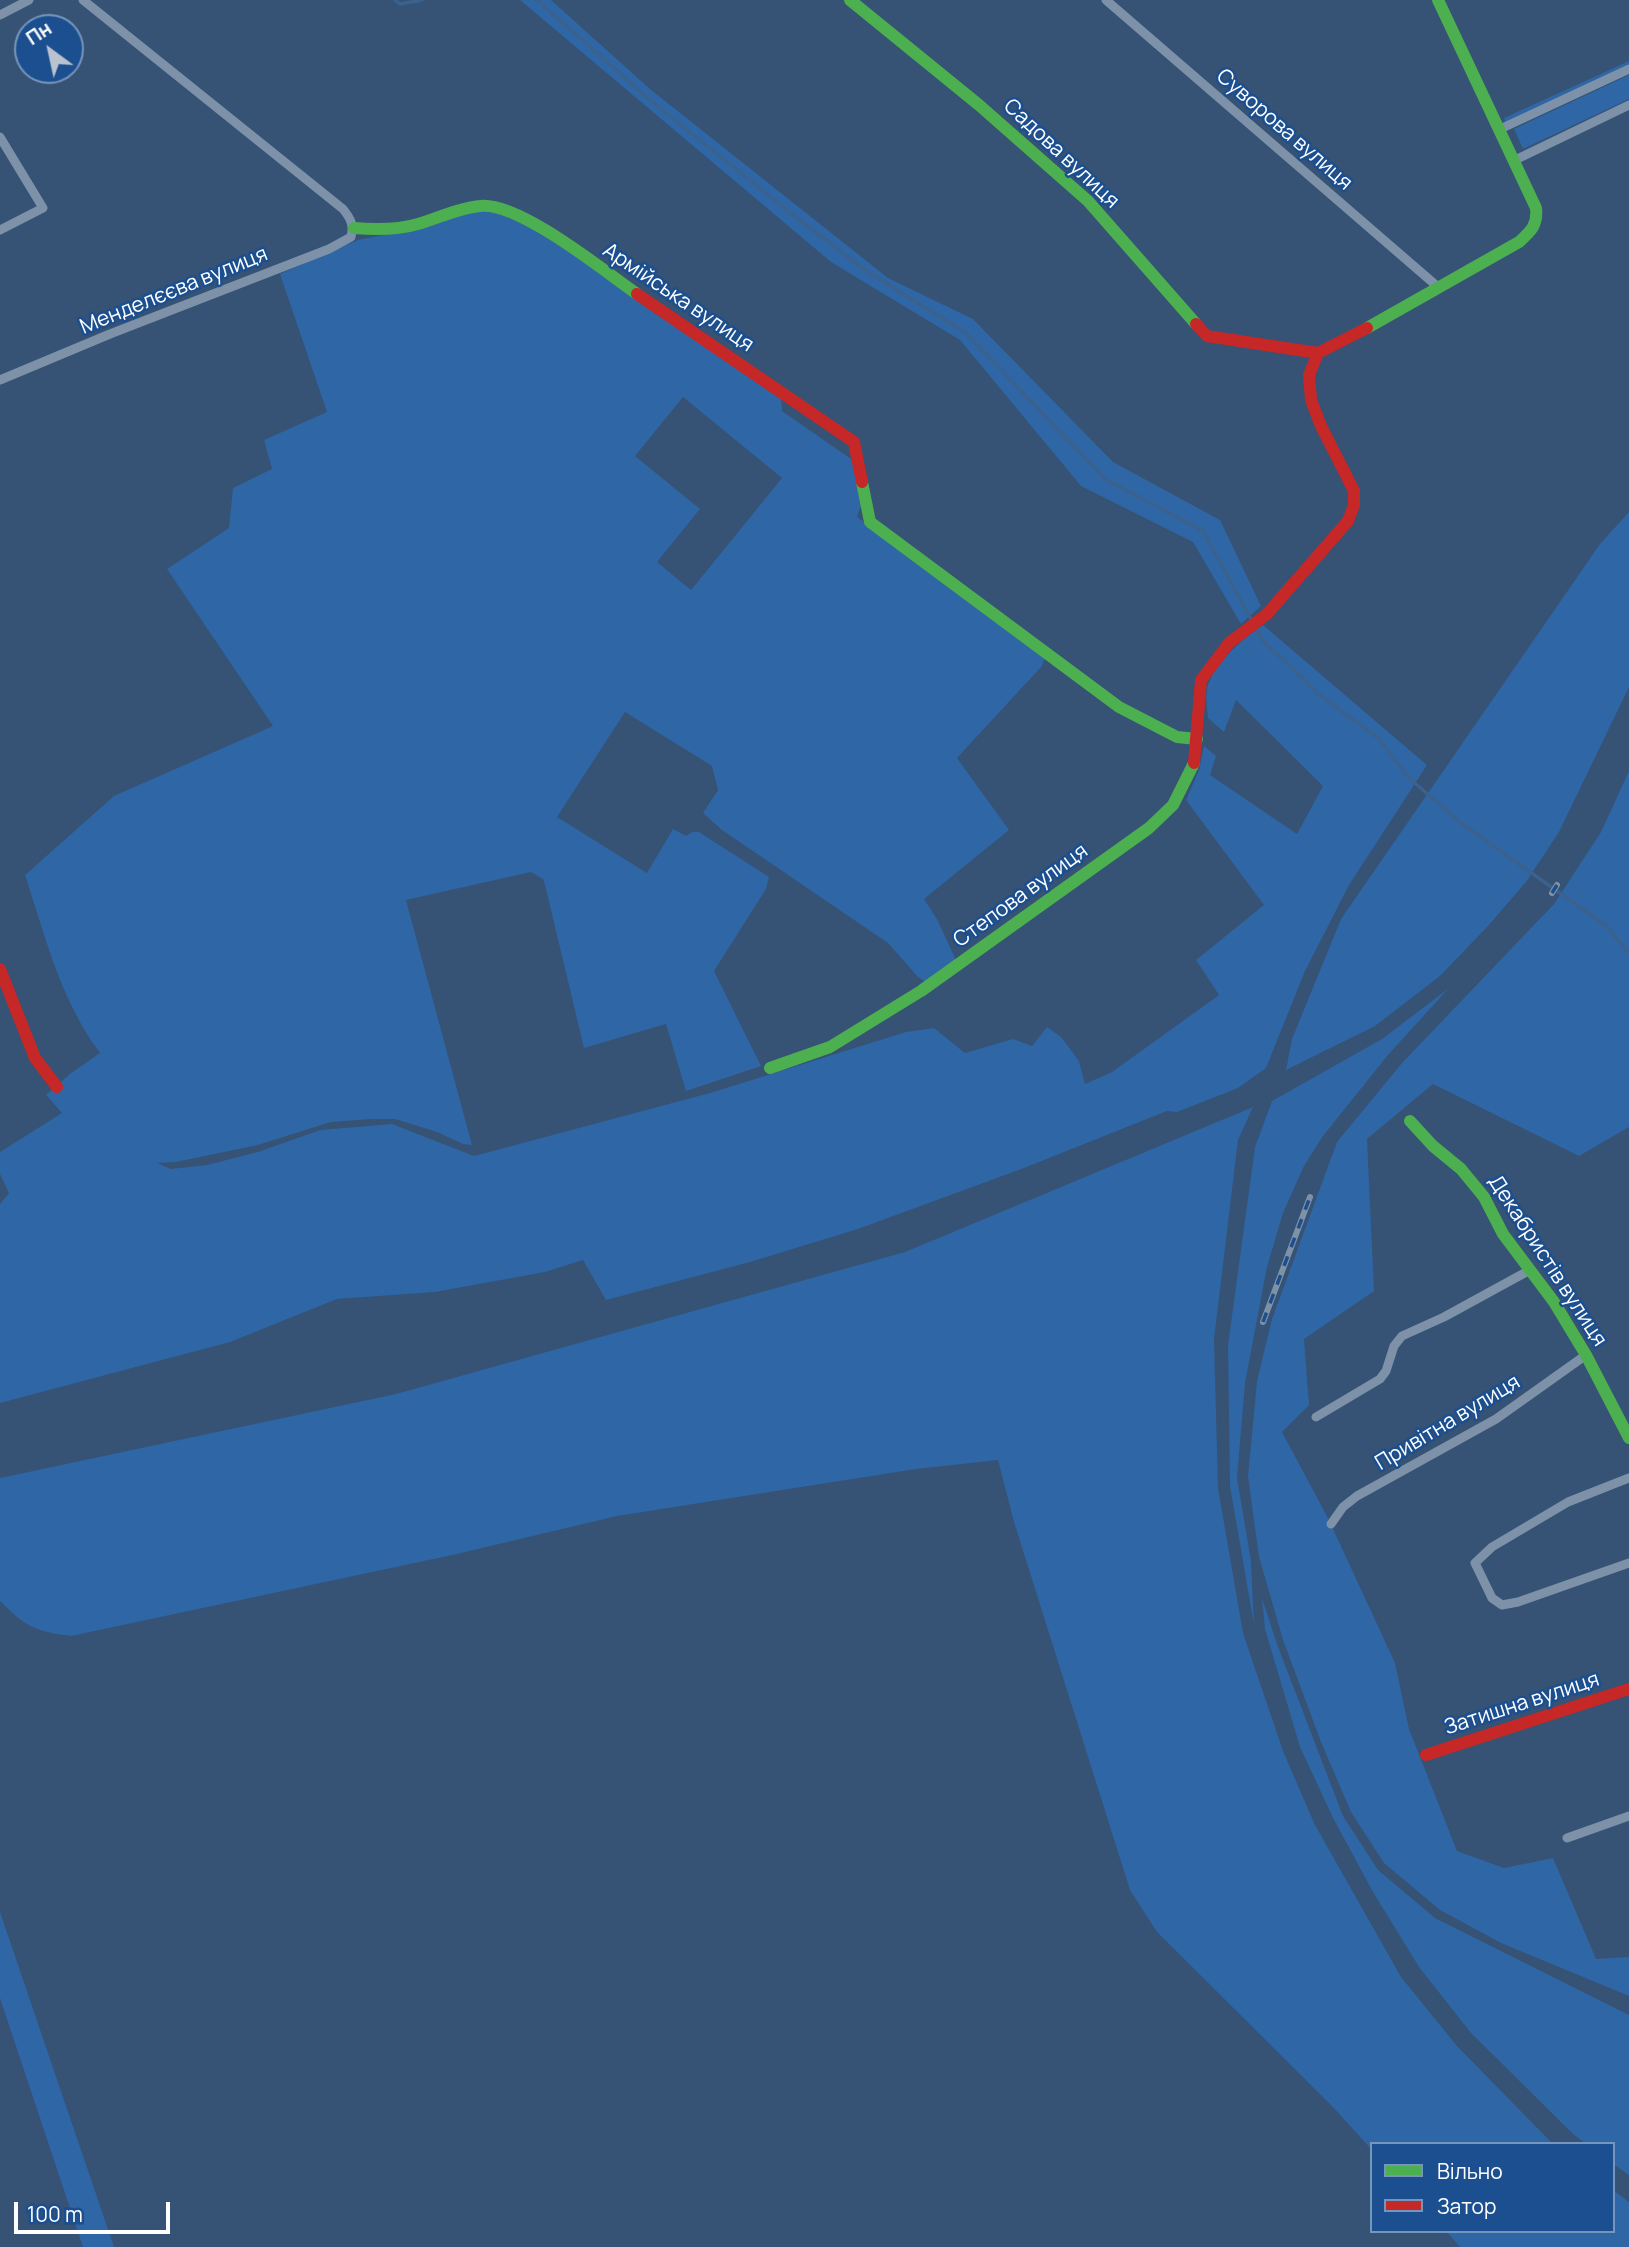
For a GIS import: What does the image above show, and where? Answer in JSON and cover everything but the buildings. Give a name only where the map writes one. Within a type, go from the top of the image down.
[{"type":"street","points":[[0,15],[29,0]]},
{"type":"street","points":[[83,0],[343,209],[351,218],[354,228]]},
{"type":"street","name":"Садова вулиця","points":[[850,0],[979,105],[1088,201],[1207,336],[1318,353]]},
{"type":"street","name":"Суворова вулиця","points":[[1106,0],[1438,287]]},
{"type":"street","points":[[1318,353],[1520,242],[1533,230],[1537,218],[1536,208],[1497,131],[1438,0]]},
{"type":"street","points":[[1497,131],[1629,69]]},
{"type":"street","points":[[1513,160],[1629,105]]},
{"type":"street","points":[[0,137],[43,208],[0,230]]},
{"type":"street","name":"Армійська вулиця","points":[[354,228],[378,231],[421,223],[452,212],[487,205],[500,207],[537,225],[854,442],[870,522],[1119,707],[1177,737],[1197,738]]},
{"type":"street","name":"Менделєєва вулиця","points":[[0,380],[329,249],[351,237],[354,228]]},
{"type":"street","name":"Степова вулиця","points":[[770,1068],[830,1047],[921,991],[1149,828],[1173,805],[1194,767],[1201,680],[1229,643],[1267,614],[1290,590],[1348,521],[1354,505],[1354,491],[1308,392],[1311,367],[1318,353]]},
{"type":"street","points":[[0,969],[35,1058],[57,1087]]},
{"type":"street","name":"Декабристів вулиця","points":[[1410,1121],[1472,1181],[1484,1197],[1503,1234],[1554,1302],[1587,1355],[1629,1438]]},
{"type":"street","points":[[1316,1417],[1380,1379],[1386,1371],[1394,1346],[1402,1336],[1444,1317],[1530,1270]]},
{"type":"street","name":"Привітна вулиця","points":[[1332,1524],[1339,1511],[1357,1496],[1496,1419],[1587,1355]]},
{"type":"street","points":[[1629,1478],[1568,1502],[1492,1547],[1475,1563],[1492,1598],[1502,1605],[1518,1602],[1629,1563]]},
{"type":"street","name":"Затишна вулиця","points":[[1426,1755],[1629,1689]]},
{"type":"street","points":[[1567,1838],[1629,1816]]},
{"type":"shaded area","points":[[520,0],[551,0],[650,89],[888,278],[973,319],[1113,462],[1220,520],[1261,606],[1241,624],[1193,542],[1081,486],[960,340],[831,262]]},
{"type":"shaded area","points":[[1629,61],[1629,65],[1505,122],[1504,118]]},
{"type":"shaded area","points":[[1629,75],[1629,99],[1523,149],[1514,129]]},
{"type":"shaded area","points":[[482,209],[509,215],[557,242],[781,394],[782,411],[854,461],[861,505],[857,517],[1046,655],[1042,666],[957,758],[1009,830],[924,899],[937,919],[956,960],[932,980],[924,981],[888,943],[722,830],[703,813],[718,790],[712,766],[625,712],[557,817],[647,873],[673,829],[686,836],[699,832],[769,877],[766,889],[714,971],[761,1066],[686,1091],[666,1024],[584,1048],[545,885],[543,879],[531,872],[406,900],[472,1145],[395,1119],[372,1119],[331,1122],[258,1145],[176,1162],[157,1163],[171,1169],[207,1165],[258,1152],[320,1130],[392,1124],[474,1156],[710,1093],[906,1032],[934,1028],[965,1053],[1013,1039],[1032,1046],[1047,1027],[1061,1037],[1079,1061],[1085,1084],[1112,1072],[1219,995],[1196,960],[1264,905],[1186,800],[1199,770],[1204,746],[1216,756],[1210,775],[1297,834],[1323,786],[1236,700],[1224,732],[1208,718],[1208,684],[1219,664],[1248,636],[1263,625],[1427,765],[1349,885],[1305,971],[1266,1068],[1238,1088],[1177,1112],[1167,1111],[1024,1168],[858,1229],[750,1262],[606,1300],[583,1260],[545,1272],[435,1292],[337,1299],[230,1342],[0,1403],[0,1204],[9,1193],[0,1174],[0,1152],[62,1113],[46,1095],[100,1053],[86,1033],[64,990],[25,875],[114,796],[273,726],[167,569],[229,528],[233,488],[272,469],[264,440],[327,412],[280,274],[358,240],[408,230]],"holes":[[[683,397],[782,478],[691,590],[657,562],[700,509],[635,456]]]},
{"type":"shaded area","points":[[1629,512],[1629,687],[1559,832],[1526,882],[1440,976],[1375,1026],[1286,1070],[1292,1039],[1341,919],[1600,544]]},
{"type":"shaded area","points":[[1629,771],[1629,1127],[1579,1156],[1433,1084],[1367,1139],[1374,1291],[1304,1339],[1309,1405],[1282,1432],[1328,1518],[1395,1663],[1409,1729],[1457,1851],[1504,1868],[1553,1858],[1596,1959],[1629,1957],[1629,1996],[1501,1943],[1440,1910],[1384,1863],[1351,1812],[1321,1742],[1283,1640],[1259,1557],[1248,1476],[1257,1381],[1272,1319],[1337,1142],[1402,1063],[1554,904],[1601,832]]},
{"type":"shaded area","points":[[1449,988],[1388,1055],[1323,1136],[1304,1166],[1283,1213],[1267,1267],[1245,1383],[1237,1478],[1251,1561],[1254,1625],[1230,1486],[1228,1345],[1255,1147],[1272,1101],[1382,1039]]},
{"type":"shaded area","points":[[1253,1107],[1238,1140],[1214,1339],[1218,1488],[1243,1633],[1283,1751],[1315,1825],[1401,1977],[1457,2046],[1551,2142],[1370,2142],[1370,2148],[1332,2106],[1157,1932],[1130,1890],[1014,1522],[998,1460],[916,1469],[617,1516],[457,1554],[71,1636],[31,1626],[0,1601],[0,1478],[396,1394],[905,1252]]},
{"type":"shaded area","points":[[1262,1598],[1343,1816],[1378,1870],[1435,1918],[1629,2015],[1629,2175],[1615,2165],[1615,2142],[1583,2142],[1573,2134],[1471,2033],[1419,1967],[1373,1892],[1333,1818],[1300,1747],[1265,1629]]},
{"type":"shaded area","points":[[0,1912],[114,2247],[83,2247],[0,1998]]},
{"type":"shaded area","points":[[1615,2192],[1629,2202],[1629,2247],[1460,2247],[1448,2233],[1615,2233]]},
{"type":"waterway","points":[[395,0],[400,4],[422,0]]},
{"type":"waterway","points":[[537,0],[656,105],[788,211],[865,270],[966,333],[1105,479],[1203,531],[1252,621]]},
{"type":"waterway","points":[[1256,628],[1264,642],[1321,696],[1378,738],[1409,778],[1461,823],[1605,925],[1629,953]]},
{"type":"railway","points":[[1552,893],[1557,885]]},
{"type":"railway","points":[[1263,1322],[1310,1197]]},
{"type":"traffic: fast","points":[[850,0],[979,105],[1088,201],[1196,324]]},
{"type":"traffic: fast","points":[[1367,328],[1519,242],[1530,231],[1536,219],[1536,208],[1438,0]]},
{"type":"traffic: fast","points":[[354,228],[402,227],[472,207],[496,207],[538,226],[637,294]]},
{"type":"traffic: fast","points":[[862,482],[870,522],[1119,707],[1177,737],[1197,739]]},
{"type":"traffic: fast","points":[[770,1068],[830,1047],[921,991],[1149,828],[1173,805],[1194,763]]},
{"type":"traffic: fast","points":[[1410,1121],[1433,1146],[1461,1169],[1484,1197],[1503,1234],[1554,1302],[1586,1355],[1629,1438]]},
{"type":"traffic: jam","points":[[637,294],[854,442],[862,482]]},
{"type":"traffic: jam","points":[[1196,324],[1207,336],[1318,353]]},
{"type":"traffic: jam","points":[[1194,763],[1201,680],[1229,643],[1267,614],[1348,521],[1354,505],[1354,491],[1321,426],[1311,400],[1309,375],[1318,353],[1367,328]]},
{"type":"traffic: jam","points":[[0,969],[35,1058],[57,1087]]},
{"type":"traffic: jam","points":[[1426,1755],[1629,1689]]}]
